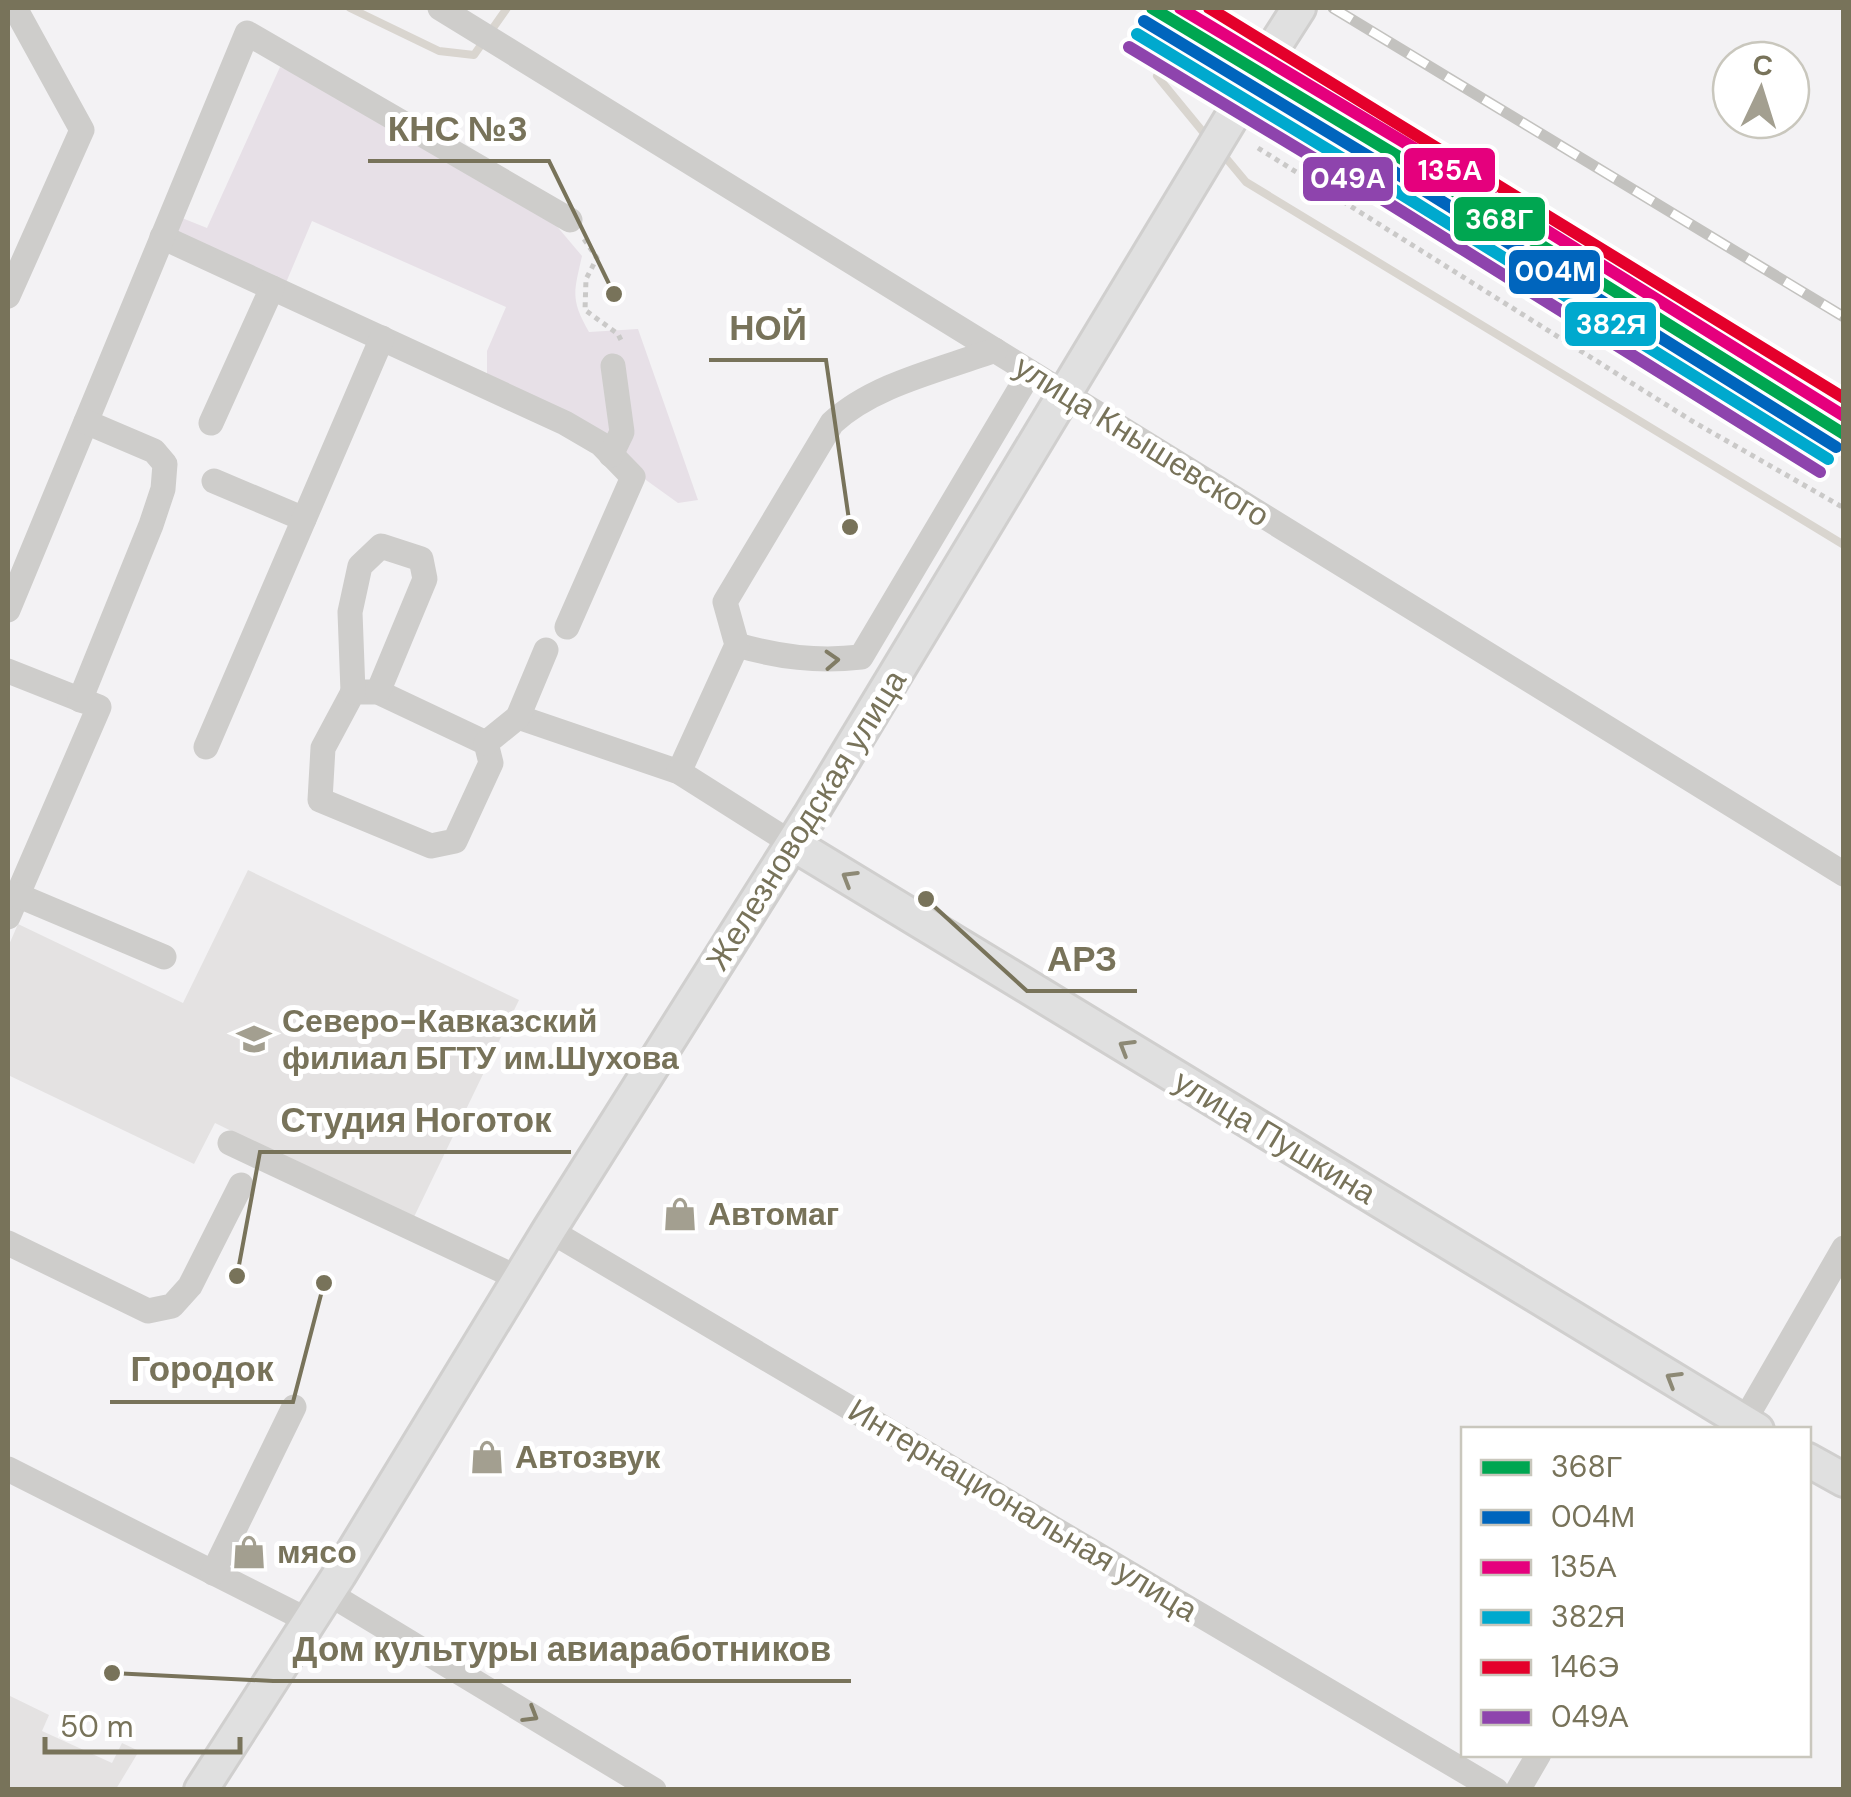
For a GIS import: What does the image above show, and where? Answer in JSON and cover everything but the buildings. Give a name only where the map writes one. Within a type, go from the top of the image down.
[{"type":"main road","name":"Железноводская улица","points":[[201,1790],[328,1593],[550,1230],[801,832],[1299,8]]},
{"type":"main road","name":"улица Пушкина","points":[[801,832],[1746,1427]]},
{"type":"main road","points":[[1811,1462],[1844,1480]]},
{"type":"street","points":[[8,296],[82,130],[15,8]]},
{"type":"street","name":"улица Кнышевского","points":[[440,8],[1844,874]]},
{"type":"street","points":[[8,610],[247,33],[570,220]]},
{"type":"street","points":[[162,237],[565,423],[601,444],[633,477],[566,627]]},
{"type":"street","points":[[212,424],[272,288]]},
{"type":"street","points":[[206,747],[382,338]]},
{"type":"street","points":[[679,772],[737,645],[726,602],[832,423],[850,406],[879,393],[995,350]]},
{"type":"street","points":[[612,455],[622,432],[613,366]]},
{"type":"street","points":[[737,645],[774,656],[823,662],[860,657],[1030,372]]},
{"type":"street","points":[[86,422],[154,451],[165,464],[163,489],[90,703],[12,906],[164,957]]},
{"type":"street","points":[[214,481],[304,519]]},
{"type":"street","points":[[365,692],[350,612],[360,566],[382,546],[421,559],[424,579],[365,692],[323,748],[320,800],[431,846],[455,841],[491,763],[486,743]]},
{"type":"street","points":[[486,743],[518,716],[546,650]]},
{"type":"street","points":[[8,670],[90,703]]},
{"type":"street","points":[[365,692],[486,743]]},
{"type":"street","points":[[518,716],[679,772],[801,832]]},
{"type":"street","points":[[230,1143],[520,1279]]},
{"type":"street","points":[[8,1243],[148,1311],[172,1306],[190,1286],[241,1186]]},
{"type":"street","name":"Интернациональная улица","points":[[550,1230],[1496,1790]]},
{"type":"street","points":[[1746,1427],[1844,1248]]},
{"type":"street","points":[[213,1573],[294,1407]]},
{"type":"street","points":[[8,1469],[309,1621]]},
{"type":"street","points":[[328,1593],[654,1790]]},
{"type":"street","points":[[1518,1790],[1537,1757]]},
{"type":"path","points":[[1258,148],[1692,421],[1844,508]]},
{"type":"shaded area","points":[[280,67],[328,86],[555,224],[582,256],[575,295],[589,332],[638,329],[698,500],[678,503],[646,480],[622,453],[487,375],[487,351],[506,307],[312,221],[285,285],[176,235],[182,218],[207,228]]},
{"type":"shaded area","name":"Северо-Кавказский филиал БГТУ им.Шухова","points":[[248,870],[519,1000],[413,1219],[215,1123],[194,1164],[8,1075],[8,947],[18,924],[183,1003]]},
{"type":"shaded area","points":[[8,1695],[49,1715],[42,1731],[112,1763],[122,1743],[139,1751],[116,1789],[8,1789]]},
{"type":"waterway","points":[[350,8],[439,51],[474,55],[507,8]]},
{"type":"waterway","points":[[1157,76],[1208,138]]},
{"type":"waterway","points":[[1221,152],[1246,182],[1844,545]]},
{"type":"railway","points":[[1333,8],[1844,317]]},
{"type":"transit line","name":"368Г","points":[[1152,8],[1844,434]]},
{"type":"transit line","name":"135А","points":[[1180,8],[1417,150],[1844,416]]},
{"type":"transit line","name":"146Э","points":[[1209,8],[1844,398]]},
{"type":"transit line","name":"004М","points":[[1144,21],[1836,447]]},
{"type":"transit line","name":"382Я","points":[[1137,34],[1828,459]]},
{"type":"transit line","name":"049А","points":[[1129,47],[1820,472]]},
{"type":"place","name":"КНС №3","points":[[614,294]]},
{"type":"place","name":"НОЙ","points":[[850,527]]},
{"type":"place","name":"АРЗ","points":[[926,899]]},
{"type":"place","name":"Северо-Кавказский филиал БГТУ им.Шухова","points":[[254,1039]]},
{"type":"place","name":"Автомаг","points":[[680,1214]]},
{"type":"place","name":"Студия Ноготок","points":[[237,1276]]},
{"type":"place","name":"Городок","points":[[324,1283]]},
{"type":"place","name":"Автозвук","points":[[487,1457]]},
{"type":"place","name":"мясо","points":[[249,1552]]},
{"type":"place","name":"Дом культуры авиаработников","points":[[112,1673]]}]
